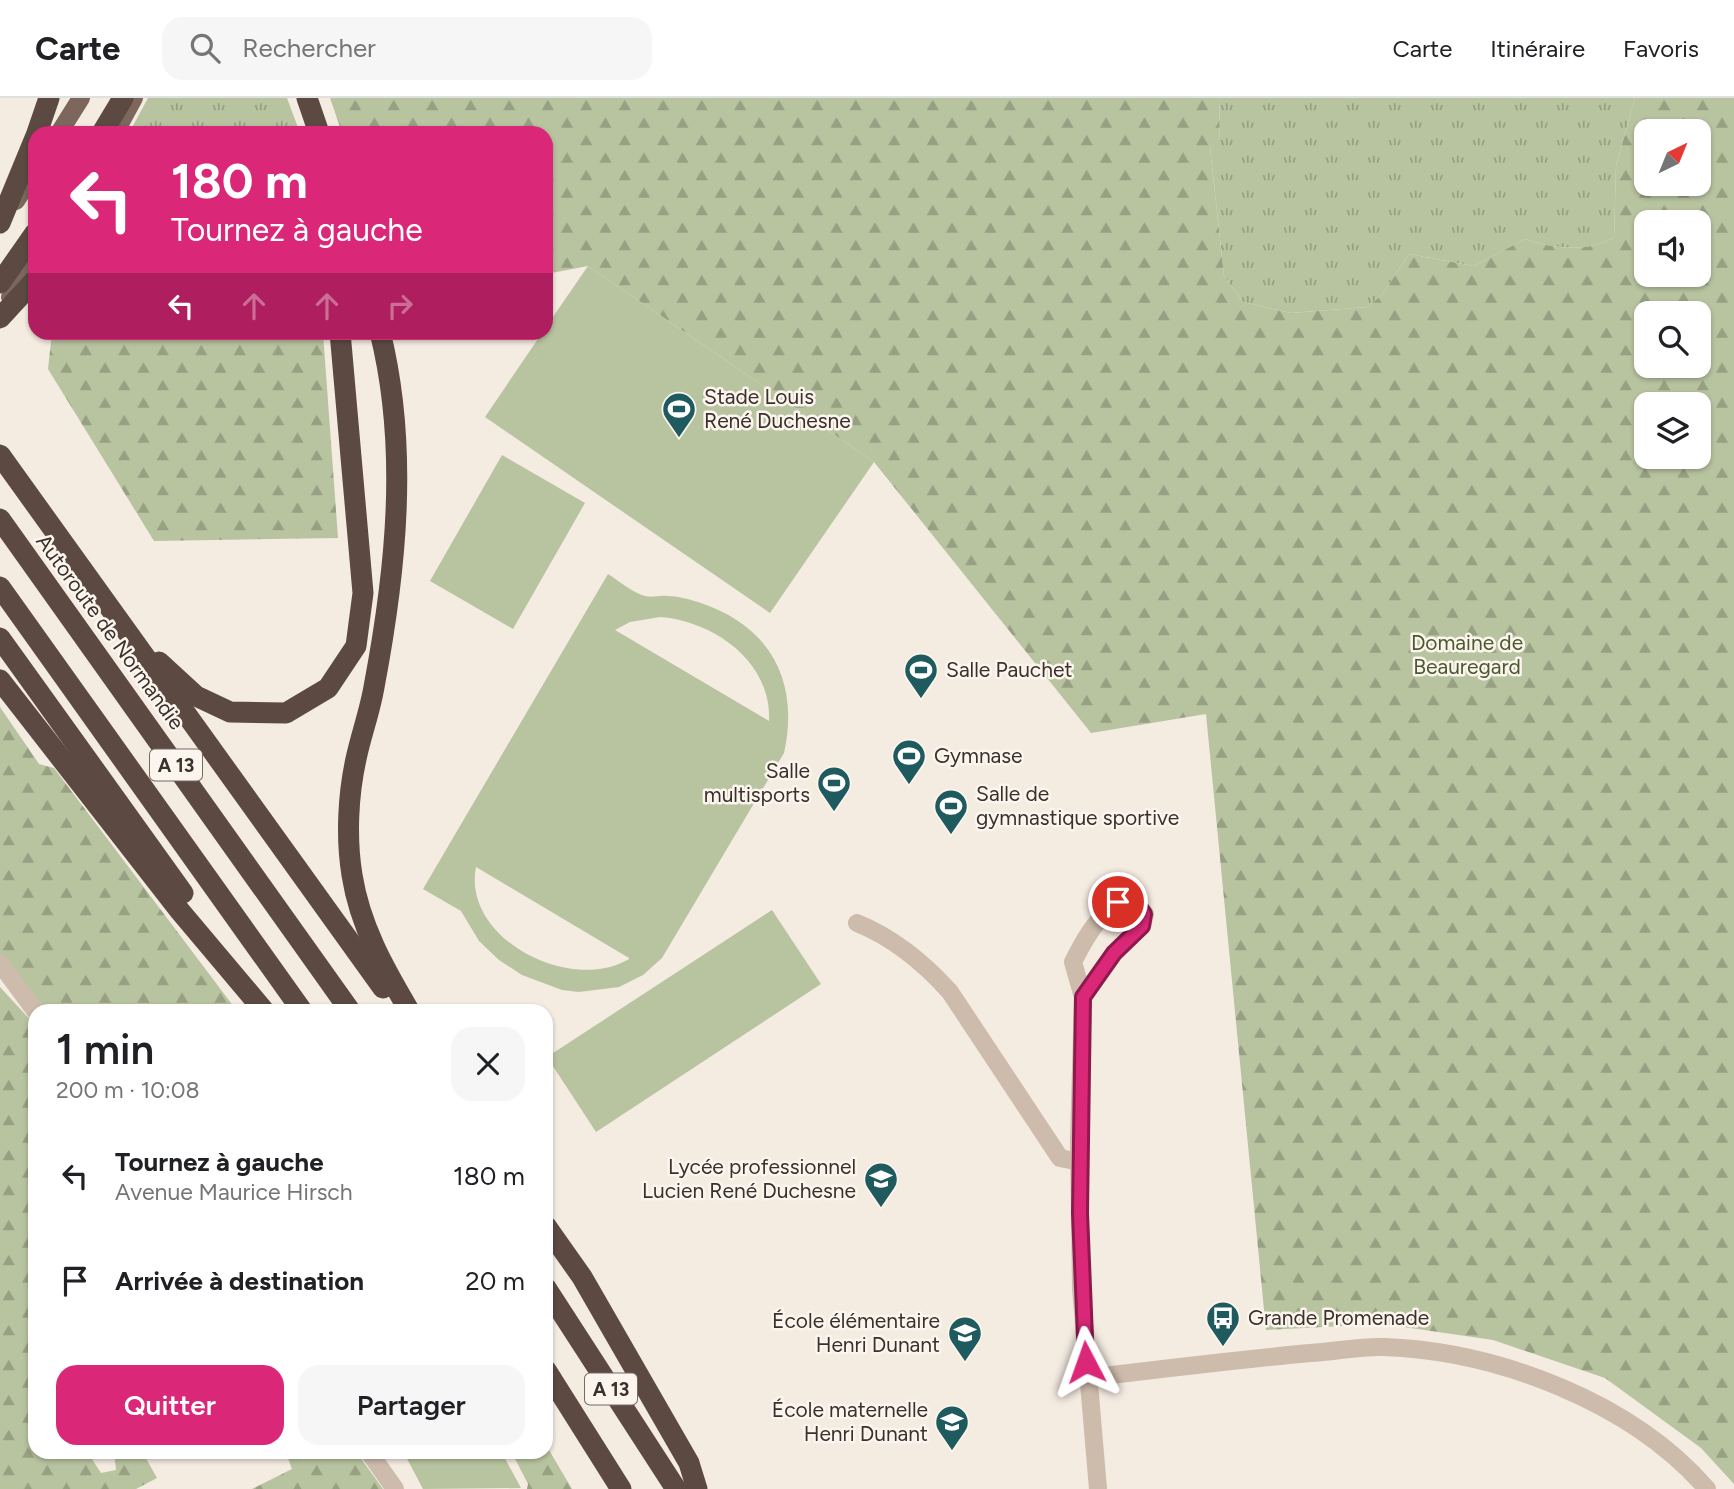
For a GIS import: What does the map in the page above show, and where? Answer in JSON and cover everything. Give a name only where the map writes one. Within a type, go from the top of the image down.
[{"type":"highway","points":[[39,126],[49,98]]},
{"type":"highway","points":[[106,126],[123,98]]},
{"type":"highway","points":[[307,98],[317,126]]},
{"type":"highway","points":[[0,225],[28,155]]},
{"type":"highway","points":[[0,283],[28,243]]},
{"type":"highway","points":[[0,317],[28,287]]},
{"type":"highway","points":[[113,614],[167,671],[196,696],[230,712],[286,713],[328,688],[355,646],[363,593],[341,340]]},
{"type":"highway","points":[[381,340],[397,463],[393,583],[374,691],[355,760],[349,810],[352,874],[364,924],[405,1004]]},
{"type":"highway","points":[[0,455],[394,1004]]},
{"type":"highway","name":"Autoroute de Normandie","points":[[0,519],[345,1004]]},
{"type":"highway","name":"A 13","points":[[0,587],[297,1004]]},
{"type":"highway","points":[[0,638],[190,902],[229,965]]},
{"type":"highway","points":[[0,680],[180,911],[229,965],[259,1004]]},
{"type":"highway","points":[[553,1236],[582,1277],[684,1455],[696,1489]]},
{"type":"highway","name":"A 13","points":[[553,1299],[676,1489]]},
{"type":"highway","name":"A 13","points":[[553,1381],[621,1489]]},
{"type":"main road","points":[[63,126],[81,98]]},
{"type":"main road","points":[[119,126],[134,98]]},
{"type":"main road","points":[[0,225],[28,182]]},
{"type":"main road","points":[[0,312],[28,270]]},
{"type":"street","points":[[1083,997],[1114,953],[1142,926],[1144,914],[1135,901],[1118,902],[1083,944],[1073,962],[1083,997],[1081,1289],[1098,1489]]},
{"type":"street","points":[[857,923],[913,956],[934,974],[950,992],[1060,1158],[1080,1162]]},
{"type":"street","points":[[0,962],[30,1004]]},
{"type":"street","points":[[1087,1378],[1160,1368],[1383,1347],[1486,1361],[1592,1399],[1686,1464],[1707,1489]]},
{"type":"street","points":[[374,1459],[395,1489]]},
{"type":"green space","points":[[148,98],[287,98],[297,126],[133,126]]},
{"type":"green space","name":"Domaine de Beauregard","points":[[330,98],[1219,98],[1220,140],[1210,147],[1224,276],[1243,302],[1291,313],[1367,307],[1382,295],[1409,254],[1474,266],[1525,239],[1570,248],[1604,242],[1614,237],[1616,166],[1635,98],[1734,98],[1734,1484],[1701,1448],[1605,1378],[1493,1340],[1383,1324],[1266,1330],[1206,714],[1091,733],[874,462],[588,266],[553,273],[553,126],[340,126]]},
{"type":"green space","points":[[1219,98],[1635,98],[1616,166],[1614,237],[1593,245],[1570,248],[1525,239],[1474,266],[1409,254],[1382,295],[1367,307],[1291,313],[1243,302],[1224,276],[1210,147],[1220,139]]},
{"type":"green space","name":"Stade Louis René Duchesne","points":[[588,266],[874,462],[770,613],[485,417],[537,340],[553,340],[553,317]]},
{"type":"green space","points":[[51,340],[324,340],[338,538],[154,541],[48,369]]},
{"type":"green space","points":[[502,455],[585,503],[513,629],[430,581]]},
{"type":"green space","points":[[608,574],[631,590],[648,597],[682,598],[723,612],[744,625],[761,641],[774,659],[783,680],[787,702],[788,727],[784,753],[662,958],[643,975],[619,987],[579,992],[562,990],[522,975],[499,960],[479,941],[461,911],[423,889]],"holes":[[[660,617],[700,627],[736,648],[761,680],[769,721],[615,630],[630,622]],[[476,867],[629,958],[629,959],[605,968],[579,970],[551,964],[526,953],[503,937],[486,917],[476,893]]]},
{"type":"green space","points":[[0,707],[39,764],[54,768],[232,1004],[41,1004],[0,956]]},
{"type":"green space","points":[[772,910],[821,984],[596,1132],[553,1066],[553,1053]]},
{"type":"green space","points":[[0,987],[28,1017],[28,1459],[92,1459],[101,1473],[116,1470],[115,1459],[146,1459],[157,1478],[136,1489],[0,1489]]},
{"type":"green space","points":[[553,1457],[572,1489],[527,1489],[528,1484],[515,1459],[553,1459]]},
{"type":"green space","points":[[288,1459],[361,1459],[383,1489],[252,1489],[292,1469]]},
{"type":"green space","points":[[407,1459],[505,1459],[521,1488],[423,1489]]},
{"type":"place","name":"Stade Louis René Duchesne","points":[[679,439]]},
{"type":"place","name":"Salle Pauchet","points":[[921,700]]},
{"type":"place","name":"Gymnase","points":[[909,786]]},
{"type":"place","name":"Salle multisports","points":[[834,813]]},
{"type":"place","name":"Salle de gymnastique sportive","points":[[951,836]]},
{"type":"place","name":"Lycée professionnel Lucien René Duchesne","points":[[881,1209]]},
{"type":"place","name":"Grande Promenade","points":[[1223,1348]]},
{"type":"place","name":"École élémentaire Henri Dunant","points":[[965,1363]]},
{"type":"place","name":"École maternelle Henri Dunant","points":[[952,1452]]},
{"type":"route","points":[[1086,1362],[1081,1289],[1079,1140],[1083,997],[1114,953],[1142,926],[1144,914],[1135,901],[1118,902]]}]
